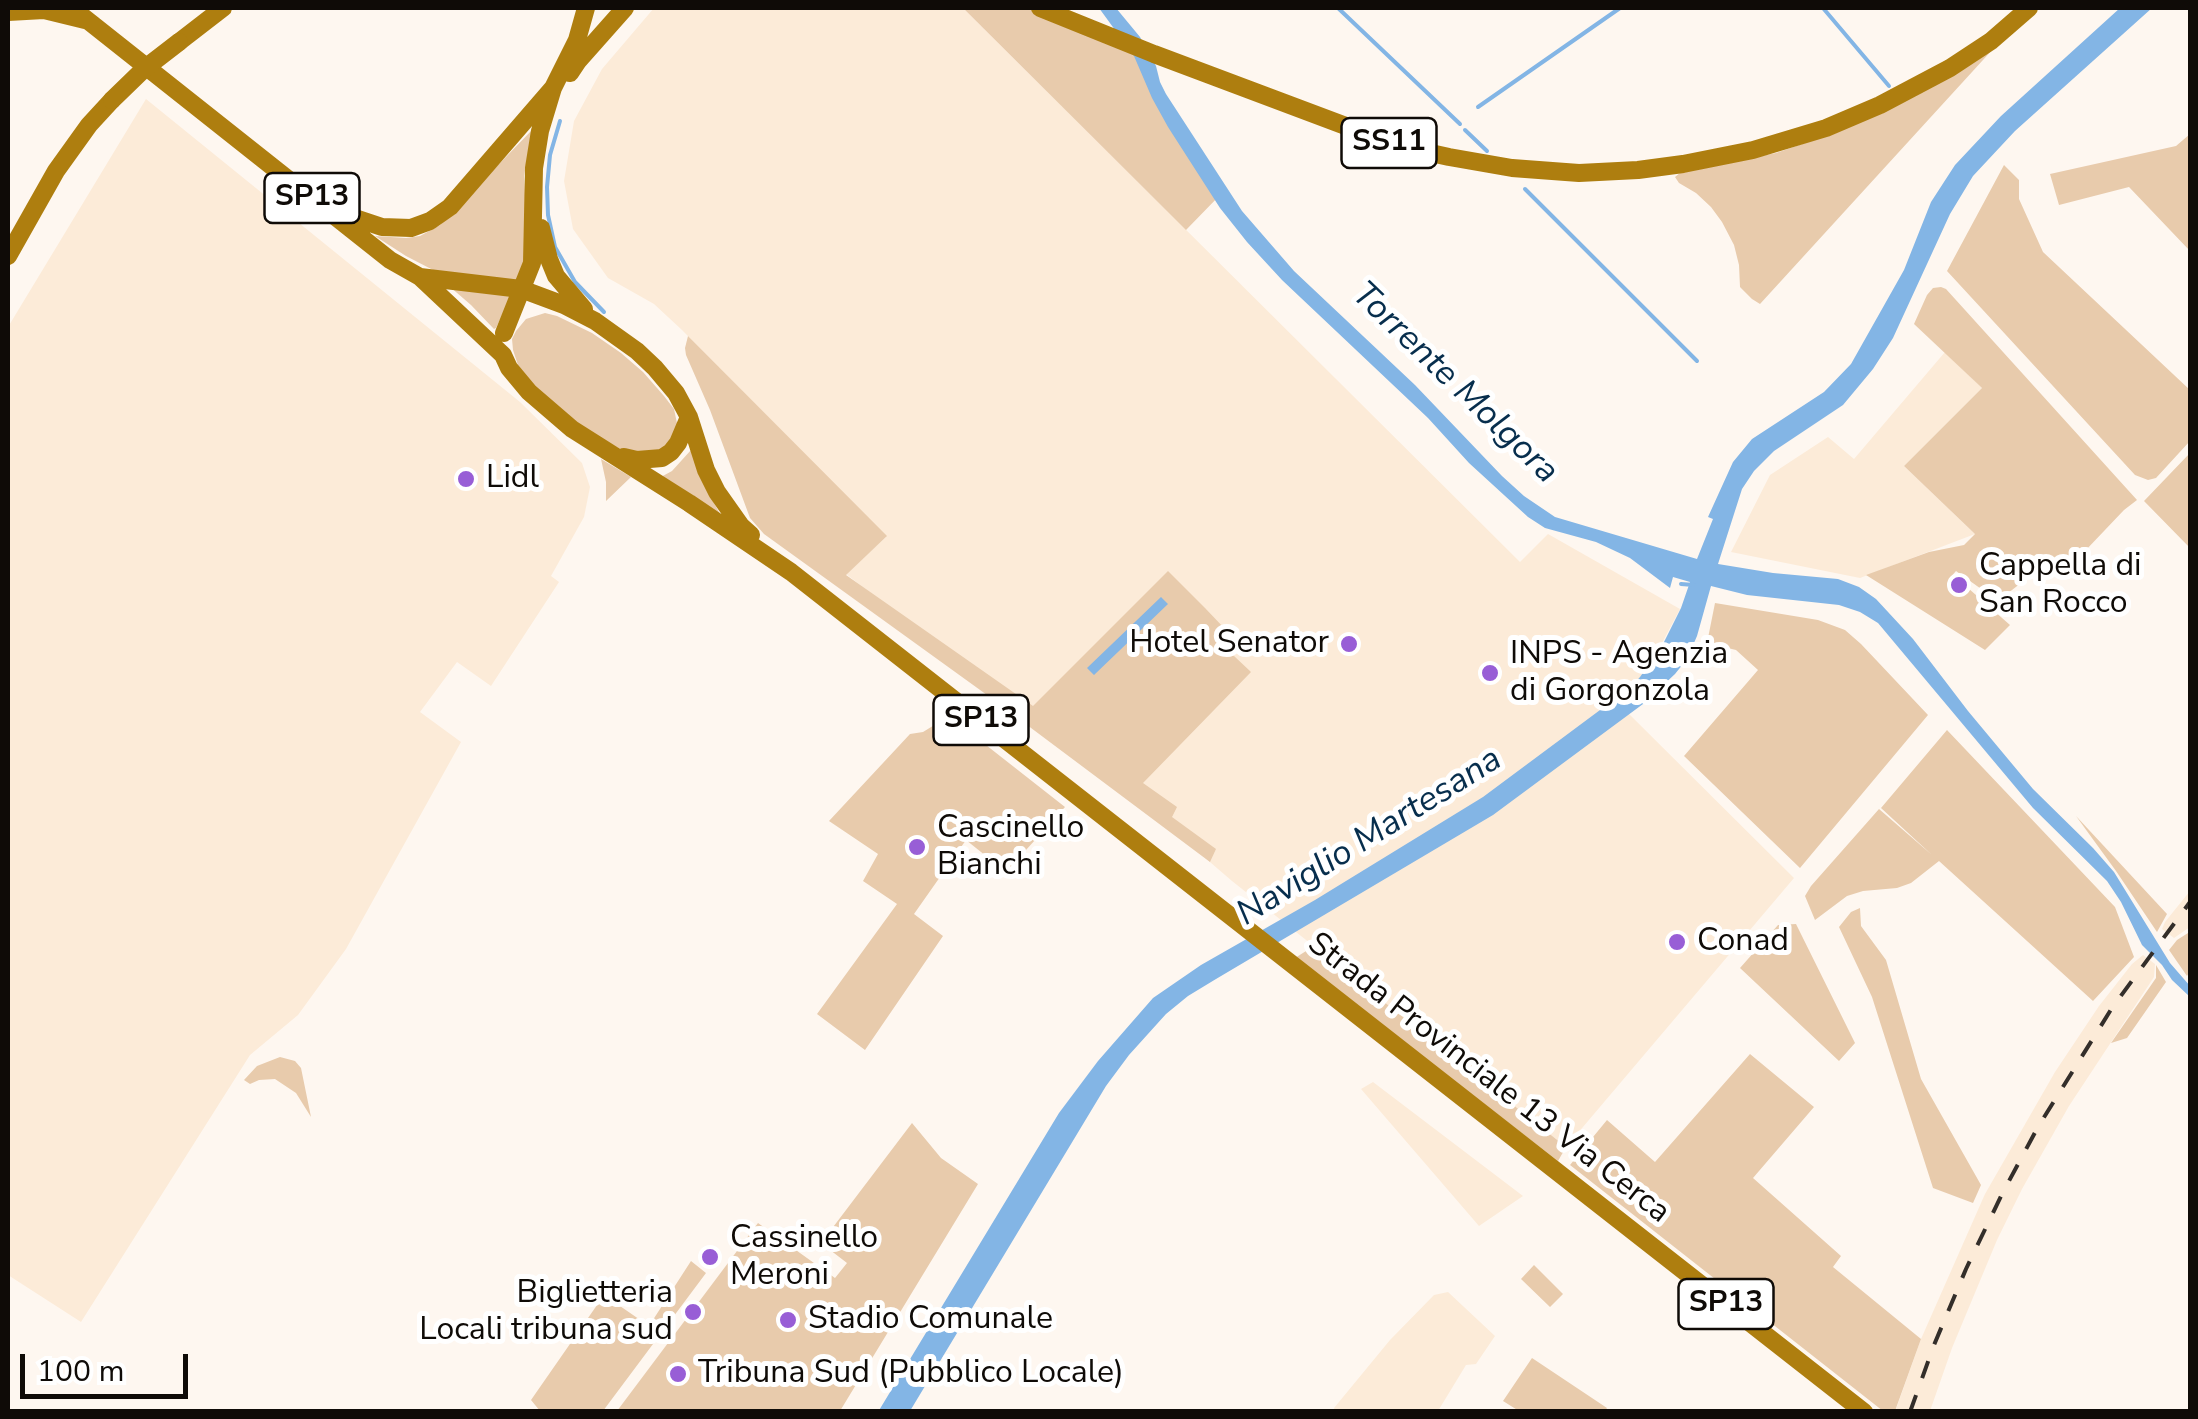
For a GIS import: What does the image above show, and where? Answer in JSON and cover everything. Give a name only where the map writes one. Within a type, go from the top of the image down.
[{"type":"main road","name":"Strada Provinciale 13 Via Cerca","points":[[72,8],[390,260],[420,277],[503,356],[529,392],[572,429],[791,572],[1864,1412]]},
{"type":"main road","points":[[8,256],[56,170],[89,125],[144,69],[223,8]]},
{"type":"main road","points":[[503,356],[504,333],[532,263],[535,156],[544,116],[577,40],[586,8]]},
{"type":"main road","points":[[544,116],[578,61],[625,8]]},
{"type":"main road","name":"SS11","points":[[1040,8],[1387,142],[1479,163],[1547,172],[1609,172],[1683,164],[1753,150],[1835,124],[1950,68],[1990,41],[2027,8]]},
{"type":"main road","points":[[8,12],[44,10],[90,22]]},
{"type":"main road","points":[[207,114],[288,166],[355,218],[382,227],[411,228],[450,207],[553,88]]},
{"type":"main road","points":[[534,203],[556,276],[595,321]]},
{"type":"main road","name":"Strada Provinciale 13 Via Cerca","points":[[420,277],[521,289],[564,304],[637,351],[676,393],[689,417],[706,470],[728,509],[791,572]]},
{"type":"main road","points":[[504,333],[522,312],[564,304]]},
{"type":"main road","name":"SP13","points":[[614,454],[638,460],[662,458],[678,443],[689,417]]},
{"type":"shaded area","points":[[654,8],[963,8],[1520,562],[1548,534],[1680,609],[1626,711],[1794,878],[1566,1147],[1232,881],[1132,795],[846,574],[886,537],[682,330],[654,304],[608,278],[573,229],[564,181],[574,121],[602,69]]},
{"type":"shaded area","points":[[963,8],[1040,8],[1134,45],[1221,194],[1186,230]]},
{"type":"shaded area","points":[[2004,37],[1760,304],[1740,287],[1734,245],[1722,222],[1711,207],[1675,177],[1681,172],[1776,153],[1837,132]]},
{"type":"shaded area","points":[[146,99],[520,402],[582,463],[590,487],[584,517],[551,576],[559,582],[491,686],[457,662],[420,712],[461,742],[346,949],[298,1015],[250,1055],[81,1322],[8,1275],[8,327]]},
{"type":"shaded area","points":[[532,130],[524,176],[528,247],[520,281],[435,271],[375,236],[420,236],[440,225]]},
{"type":"shaded area","points":[[2190,134],[2190,251],[2129,187],[2059,205],[2050,174],[2176,146]]},
{"type":"shaded area","points":[[2004,165],[2019,180],[2019,199],[2043,252],[2190,390],[2190,441],[2156,478],[2148,480],[2135,475],[1947,271]]},
{"type":"shaded area","points":[[449,286],[511,296],[496,328],[494,329]]},
{"type":"shaded area","points":[[1941,287],[2137,500],[2065,572],[2040,568],[1998,601],[1956,571],[1949,579],[1952,592],[1956,595],[1968,588],[2010,625],[1985,650],[1866,575],[1929,552],[1964,545],[1975,534],[1904,466],[1982,388],[1914,324],[1927,295],[1933,288]]},
{"type":"shaded area","points":[[545,313],[592,333],[621,353],[664,396],[674,409],[678,428],[664,451],[637,455],[620,449],[581,427],[531,383],[518,365],[512,339],[526,319]]},
{"type":"shaded area","points":[[688,336],[887,536],[846,575],[1033,706],[1168,571],[1205,608],[1225,629],[1216,639],[1251,672],[1143,783],[1177,807],[1172,817],[1216,849],[1210,862],[764,534],[750,518],[686,355]]},
{"type":"shaded area","points":[[1945,352],[1982,388],[1904,466],[1975,534],[1860,578],[1731,552],[1770,475],[1828,437],[1854,459]]},
{"type":"shaded area","points":[[691,450],[720,514],[659,478],[672,471]]},
{"type":"shaded area","points":[[2190,453],[2190,548],[2144,501]]},
{"type":"shaded area","points":[[601,459],[631,477],[606,501],[606,482]]},
{"type":"shaded area","points":[[1715,603],[1818,620],[1845,630],[1928,715],[1800,868],[1684,756],[1758,670],[1736,650],[1707,643]]},
{"type":"shaded area","points":[[949,716],[1065,807],[1006,872],[966,840],[914,914],[943,936],[865,1050],[817,1014],[897,904],[863,881],[878,854],[829,821],[910,734],[923,732]]},
{"type":"shaded area","points":[[1947,730],[2115,907],[2134,957],[2093,1001],[1939,861],[1911,883],[1847,896],[1815,920],[1805,896],[1879,809],[1932,855],[1881,808]]},
{"type":"shaded area","points":[[2076,816],[2167,914],[2157,932],[2116,871]]},
{"type":"shaded area","points":[[2190,891],[2190,927],[2174,938],[2162,929]]},
{"type":"shaded area","points":[[1860,908],[1861,926],[1886,960],[1921,1079],[1981,1185],[1973,1203],[1933,1188],[1872,997],[1839,927],[1851,912]]},
{"type":"shaded area","points":[[1796,924],[1855,1043],[1839,1061],[1740,968],[1778,925]]},
{"type":"shaded area","points":[[2188,933],[2190,971],[2187,976],[2169,950]]},
{"type":"shaded area","points":[[1314,946],[1566,1147],[1558,1161],[1295,958]]},
{"type":"shaded area","points":[[2143,955],[2155,964],[2154,977],[2069,1106],[2022,1189],[1952,1348],[1930,1411],[1895,1412],[1921,1339],[1985,1194],[2055,1072],[2099,1006]]},
{"type":"shaded area","points":[[2156,965],[2166,982],[2127,1038],[2111,1043],[2156,978]]},
{"type":"shaded area","points":[[1750,1054],[1814,1107],[1753,1178],[1841,1256],[1833,1267],[1921,1339],[1895,1411],[1883,1411],[1570,1165],[1607,1120],[1655,1162]]},
{"type":"shaded area","points":[[280,1057],[295,1061],[301,1068],[311,1117],[296,1093],[275,1079],[250,1084],[244,1080],[257,1066]]},
{"type":"shaded area","points":[[1373,1082],[1523,1196],[1479,1226],[1361,1089]]},
{"type":"shaded area","name":"Stadio Comunale","points":[[912,1123],[941,1158],[978,1184],[840,1411],[617,1411],[758,1223],[835,1278],[847,1263],[821,1243]]},
{"type":"shaded area","points":[[691,1261],[706,1273],[603,1411],[540,1411],[531,1400],[604,1295],[649,1326]]},
{"type":"shaded area","points":[[1534,1265],[1563,1294],[1550,1307],[1521,1279]]},
{"type":"shaded area","points":[[1448,1292],[1495,1336],[1476,1364],[1466,1365],[1438,1411],[1335,1411],[1390,1340],[1434,1295]]},
{"type":"shaded area","points":[[1532,1358],[1607,1408],[1605,1411],[1519,1411],[1503,1401]]},
{"type":"water","points":[[1099,8],[1116,8],[1140,37],[1166,94],[1242,211],[1294,271],[1415,385],[1502,476],[1555,517],[1697,559],[1713,519],[1708,517],[1733,462],[1752,439],[1824,392],[1851,364],[1904,270],[1931,202],[1955,165],[2001,116],[2120,8],[2152,8],[2015,131],[1973,176],[1950,214],[1893,338],[1873,369],[1843,405],[1774,451],[1754,471],[1742,489],[1718,564],[1838,579],[1876,599],[1913,639],[2033,789],[2114,872],[2170,963],[2190,986],[2190,997],[2142,945],[2107,881],[2033,808],[1878,623],[1839,605],[1747,595],[1711,586],[1687,659],[1643,704],[1493,815],[1188,996],[1166,1014],[1106,1086],[910,1411],[878,1412],[1059,1113],[1153,998],[1201,965],[1483,797],[1631,687],[1662,646],[1690,582],[1673,577],[1670,588],[1630,558],[1596,542],[1545,528],[1469,463],[1247,242],[1220,208],[1168,127],[1134,56]]},
{"type":"water","points":[[1161,597],[1168,604],[1094,675],[1087,668]]},
{"type":"waterway","points":[[1338,8],[1460,124]]},
{"type":"waterway","points":[[1478,107],[1620,8]]},
{"type":"waterway","points":[[1823,8],[1889,86]]},
{"type":"waterway","points":[[560,121],[550,155],[547,187],[555,247],[575,282],[604,312]]},
{"type":"waterway","points":[[1465,130],[1487,151]]},
{"type":"waterway","points":[[1525,189],[1697,361]]},
{"type":"waterway","points":[[1681,584],[1694,585]]},
{"type":"railway","points":[[1910,1412],[1966,1269],[2038,1127],[2112,1008],[2190,902]]},
{"type":"place","name":"Lidl","points":[[466,479]]},
{"type":"place","name":"Cappella di San Rocco","points":[[1959,585]]},
{"type":"place","name":"Hotel Senator","points":[[1349,644]]},
{"type":"place","name":"INPS - Agenzia di Gorgonzola","points":[[1490,673]]},
{"type":"place","name":"Cascinello Bianchi","points":[[917,847]]},
{"type":"place","name":"Conad","points":[[1677,942]]},
{"type":"place","name":"Cassinello Meroni","points":[[710,1257]]},
{"type":"place","name":"Biglietteria Locali tribuna sud","points":[[693,1312]]},
{"type":"place","name":"Stadio Comunale","points":[[788,1320]]},
{"type":"place","name":"Tribuna Sud (Pubblico Locale)","points":[[678,1374]]},
{"type":"water label","name":"Torrente Molgora","points":[[1454,384]]},
{"type":"water label","name":"Naviglio Martesana","points":[[1370,838]]}]
